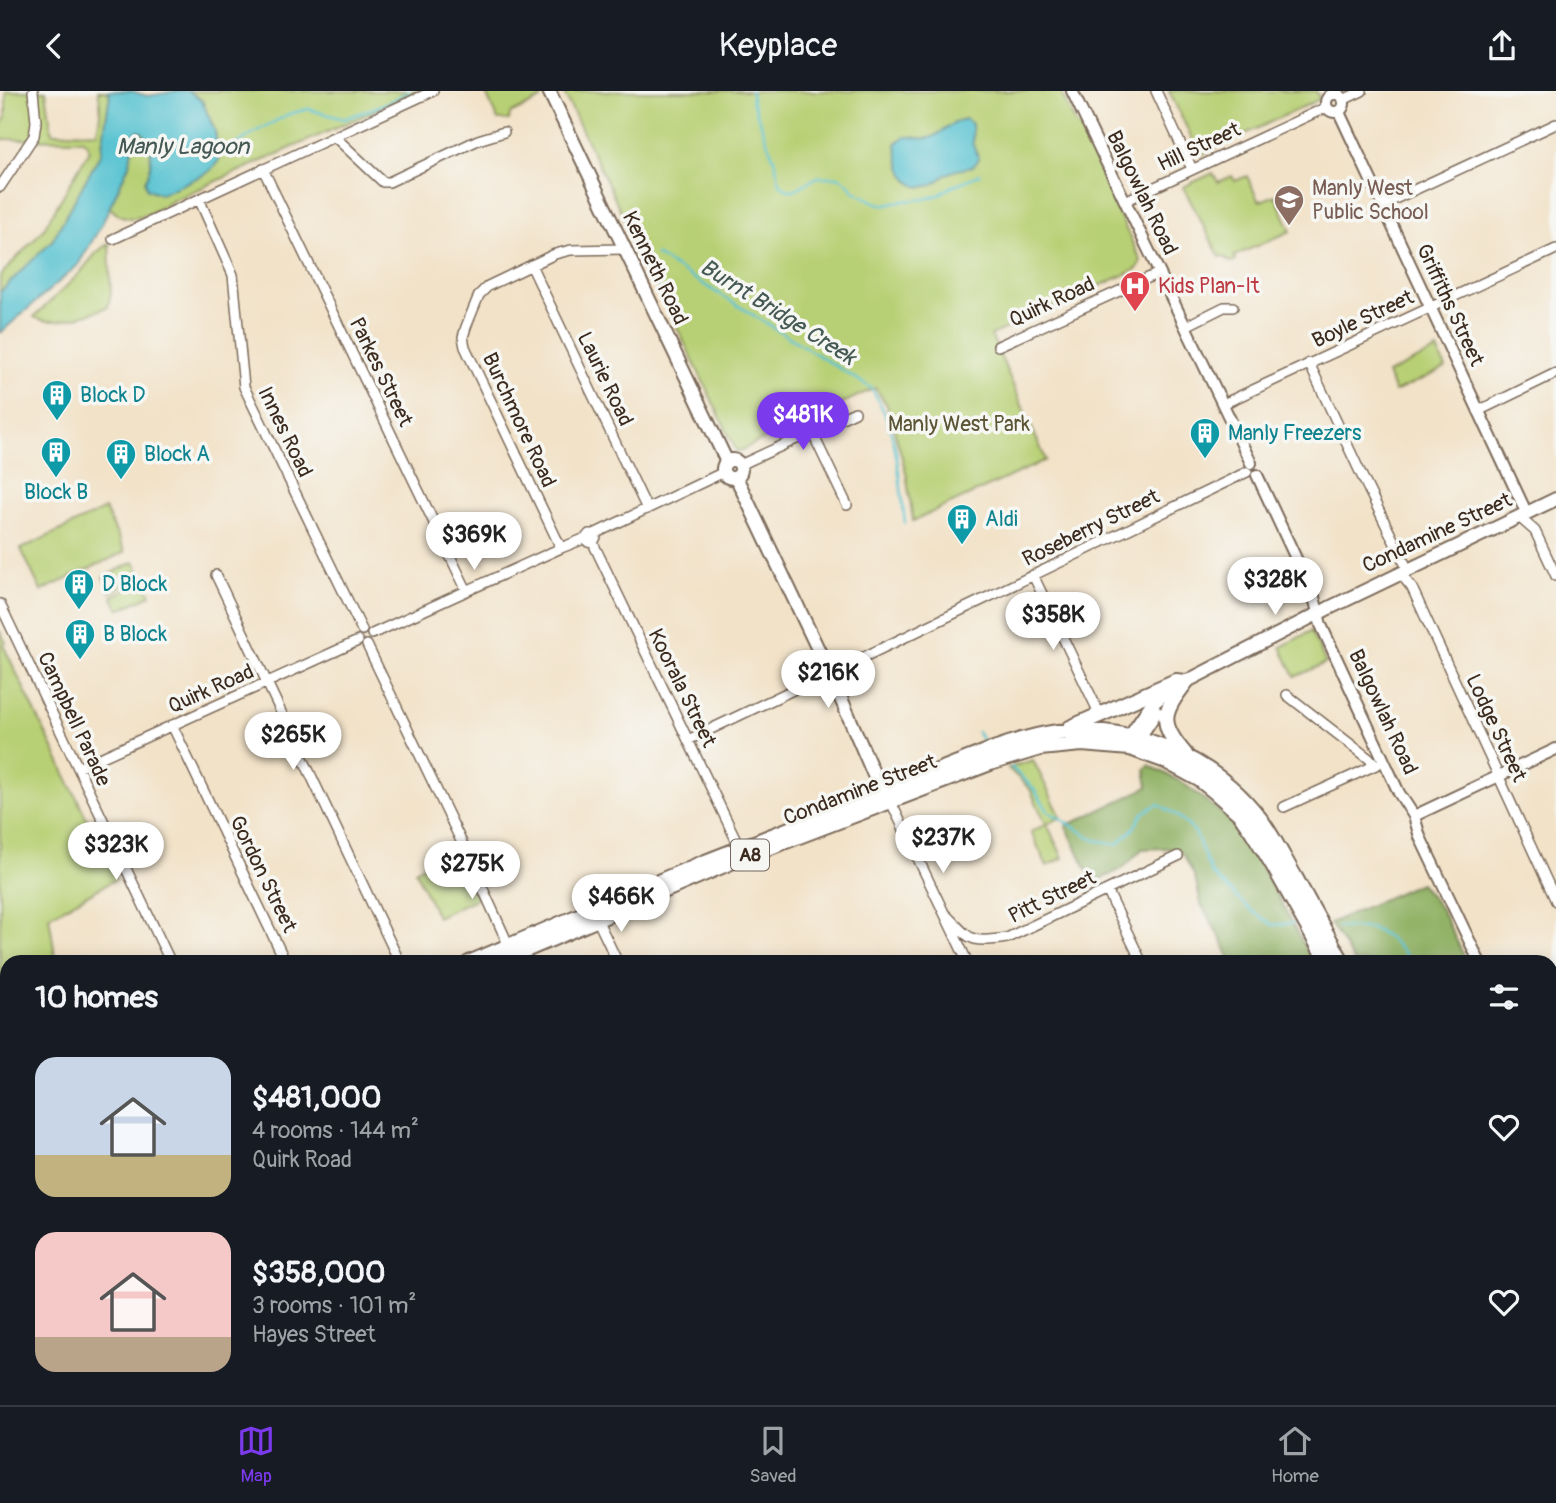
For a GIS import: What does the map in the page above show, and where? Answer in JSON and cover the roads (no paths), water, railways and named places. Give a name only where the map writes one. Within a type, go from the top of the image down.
[{"type":"highway","points":[[1059,732],[1177,681],[1186,682]]},
{"type":"highway","points":[[1186,682],[1171,701],[1166,722],[1169,734],[1190,759]]},
{"type":"highway","name":"Condamine Street","points":[[488,955],[740,848],[985,759],[1025,738],[1059,732]]},
{"type":"highway","name":"A8","points":[[1059,732],[1093,732],[1166,748],[1212,773],[1259,818],[1339,955]]},
{"type":"highway","name":"Condamine Street","points":[[1000,753],[1063,744],[1132,742]]},
{"type":"highway","name":"A8","points":[[1132,742],[1184,770],[1240,814],[1273,865],[1324,955]]},
{"type":"highway","name":"Condamine Street","points":[[514,955],[888,796]]},
{"type":"main road","name":"Kenneth Road","points":[[549,91],[830,673],[874,775],[888,796]]},
{"type":"main road","name":"Condamine Street","points":[[1132,742],[1151,717],[1186,682],[1319,613],[1556,499]]},
{"type":"street","points":[[0,187],[34,136],[36,122],[33,91]]},
{"type":"street","points":[[113,239],[433,91]]},
{"type":"street","name":"Balgowlah Road","points":[[1072,91],[1314,597],[1321,625],[1381,762],[1414,816],[1420,837],[1476,955]]},
{"type":"street","points":[[1156,91],[1192,169]]},
{"type":"street","points":[[1343,100],[1362,91]]},
{"type":"street","points":[[1330,93],[1343,100],[1344,105],[1339,111],[1333,112],[1327,107],[1330,93]]},
{"type":"street","name":"Hill Street","points":[[1125,201],[1327,107]]},
{"type":"street","name":"Griffiths Street","points":[[1339,111],[1478,411],[1523,515],[1535,531],[1556,576]]},
{"type":"street","points":[[1382,205],[1556,124]]},
{"type":"street","points":[[335,137],[383,182],[389,182],[478,140],[503,132]]},
{"type":"street","name":"Parkes Street","points":[[263,169],[467,591]]},
{"type":"street","name":"Innes Road","points":[[199,199],[233,275],[244,387],[362,630]]},
{"type":"street","name":"Burchmore Road","points":[[561,548],[465,347],[463,337],[479,295],[488,286],[555,254],[571,250],[625,249]]},
{"type":"street","name":"Boyle Street","points":[[1223,404],[1556,249]]},
{"type":"street","name":"Laurie Road","points":[[531,265],[647,509]]},
{"type":"street","name":"Quirk Road","points":[[998,346],[1159,273]]},
{"type":"street","points":[[1186,326],[1224,307],[1233,307]]},
{"type":"street","name":"Lodge Street","points":[[1309,363],[1556,901]]},
{"type":"street","points":[[1478,411],[1556,373]]},
{"type":"street","points":[[372,634],[561,548],[591,538],[855,412]]},
{"type":"street","points":[[812,432],[847,505]]},
{"type":"street","name":"Roseberry Street","points":[[688,740],[1252,470]]},
{"type":"street","name":"Koorala Street","points":[[591,538],[740,848]]},
{"type":"street","points":[[216,575],[396,955]]},
{"type":"street","points":[[1033,575],[1100,715]]},
{"type":"street","name":"Campbell Parade","points":[[0,604],[168,955]]},
{"type":"street","points":[[372,634],[368,630],[362,630],[357,636],[363,643],[462,843],[509,946]]},
{"type":"street","points":[[363,643],[372,639],[372,634]]},
{"type":"street","name":"Quirk Road","points":[[78,768],[363,643]]},
{"type":"street","points":[[1284,807],[1381,762],[1287,695]]},
{"type":"street","name":"Gordon Street","points":[[173,725],[282,955]]},
{"type":"street","points":[[1414,816],[1556,749]]},
{"type":"street","name":"Kenneth Road","points":[[888,796],[964,955]]},
{"type":"street","name":"Pitt Street","points":[[944,913],[967,937],[977,941],[1007,938],[1178,856]]},
{"type":"street","points":[[1107,890],[1138,955]]},
{"type":"street","points":[[597,919],[614,955]]},
{"type":"water","name":"Manly Lagoon","points":[[107,91],[131,91],[148,96],[189,91],[202,101],[215,131],[219,160],[206,174],[161,194],[147,189],[145,181],[150,169],[150,147],[145,135],[140,131],[136,132],[132,137],[129,165],[102,224],[78,265],[0,333],[0,292],[52,241],[101,153],[110,94]]},
{"type":"water","points":[[966,119],[972,124],[973,144],[979,158],[977,162],[971,167],[948,173],[928,186],[920,187],[908,180],[898,159],[896,144],[908,137],[929,138]]},
{"type":"waterway","name":"Burnt Bridge Creek","points":[[216,147],[234,146],[289,114],[308,109],[344,119],[410,91]]},
{"type":"waterway","points":[[751,91],[780,184],[788,190],[794,190],[818,177],[838,177],[846,181],[854,191],[887,205],[939,195],[980,174]]},
{"type":"waterway","name":"Burnt Bridge Creek","points":[[656,255],[871,388],[880,403],[892,436],[905,523]]},
{"type":"waterway","name":"Burnt Bridge Creek","points":[[977,732],[983,742]]},
{"type":"waterway","name":"Burnt Bridge Creek","points":[[1011,767],[1033,788],[1048,811],[1095,840],[1118,844],[1133,829],[1143,813],[1158,804],[1178,816],[1195,832],[1211,873],[1249,909],[1273,925],[1295,923]]},
{"type":"waterway","name":"Burnt Bridge Creek","points":[[1338,927],[1373,929],[1391,940],[1406,955]]},
{"type":"place","name":"Manly West Public School","points":[[1289,227]]},
{"type":"place","name":"Kids Plan-It","points":[[1135,313]]},
{"type":"place","name":"Block D","points":[[57,422]]},
{"type":"place","name":"Manly Freezers","points":[[1205,460]]},
{"type":"place","name":"Block B","points":[[56,479]]},
{"type":"place","name":"Block A","points":[[121,481]]},
{"type":"place","name":"Aldi","points":[[962,546]]},
{"type":"place","name":"D Block","points":[[79,611]]},
{"type":"place","name":"B Block","points":[[80,661]]},
{"type":"park label","name":"Manly West Park","points":[[959,424]]}]
